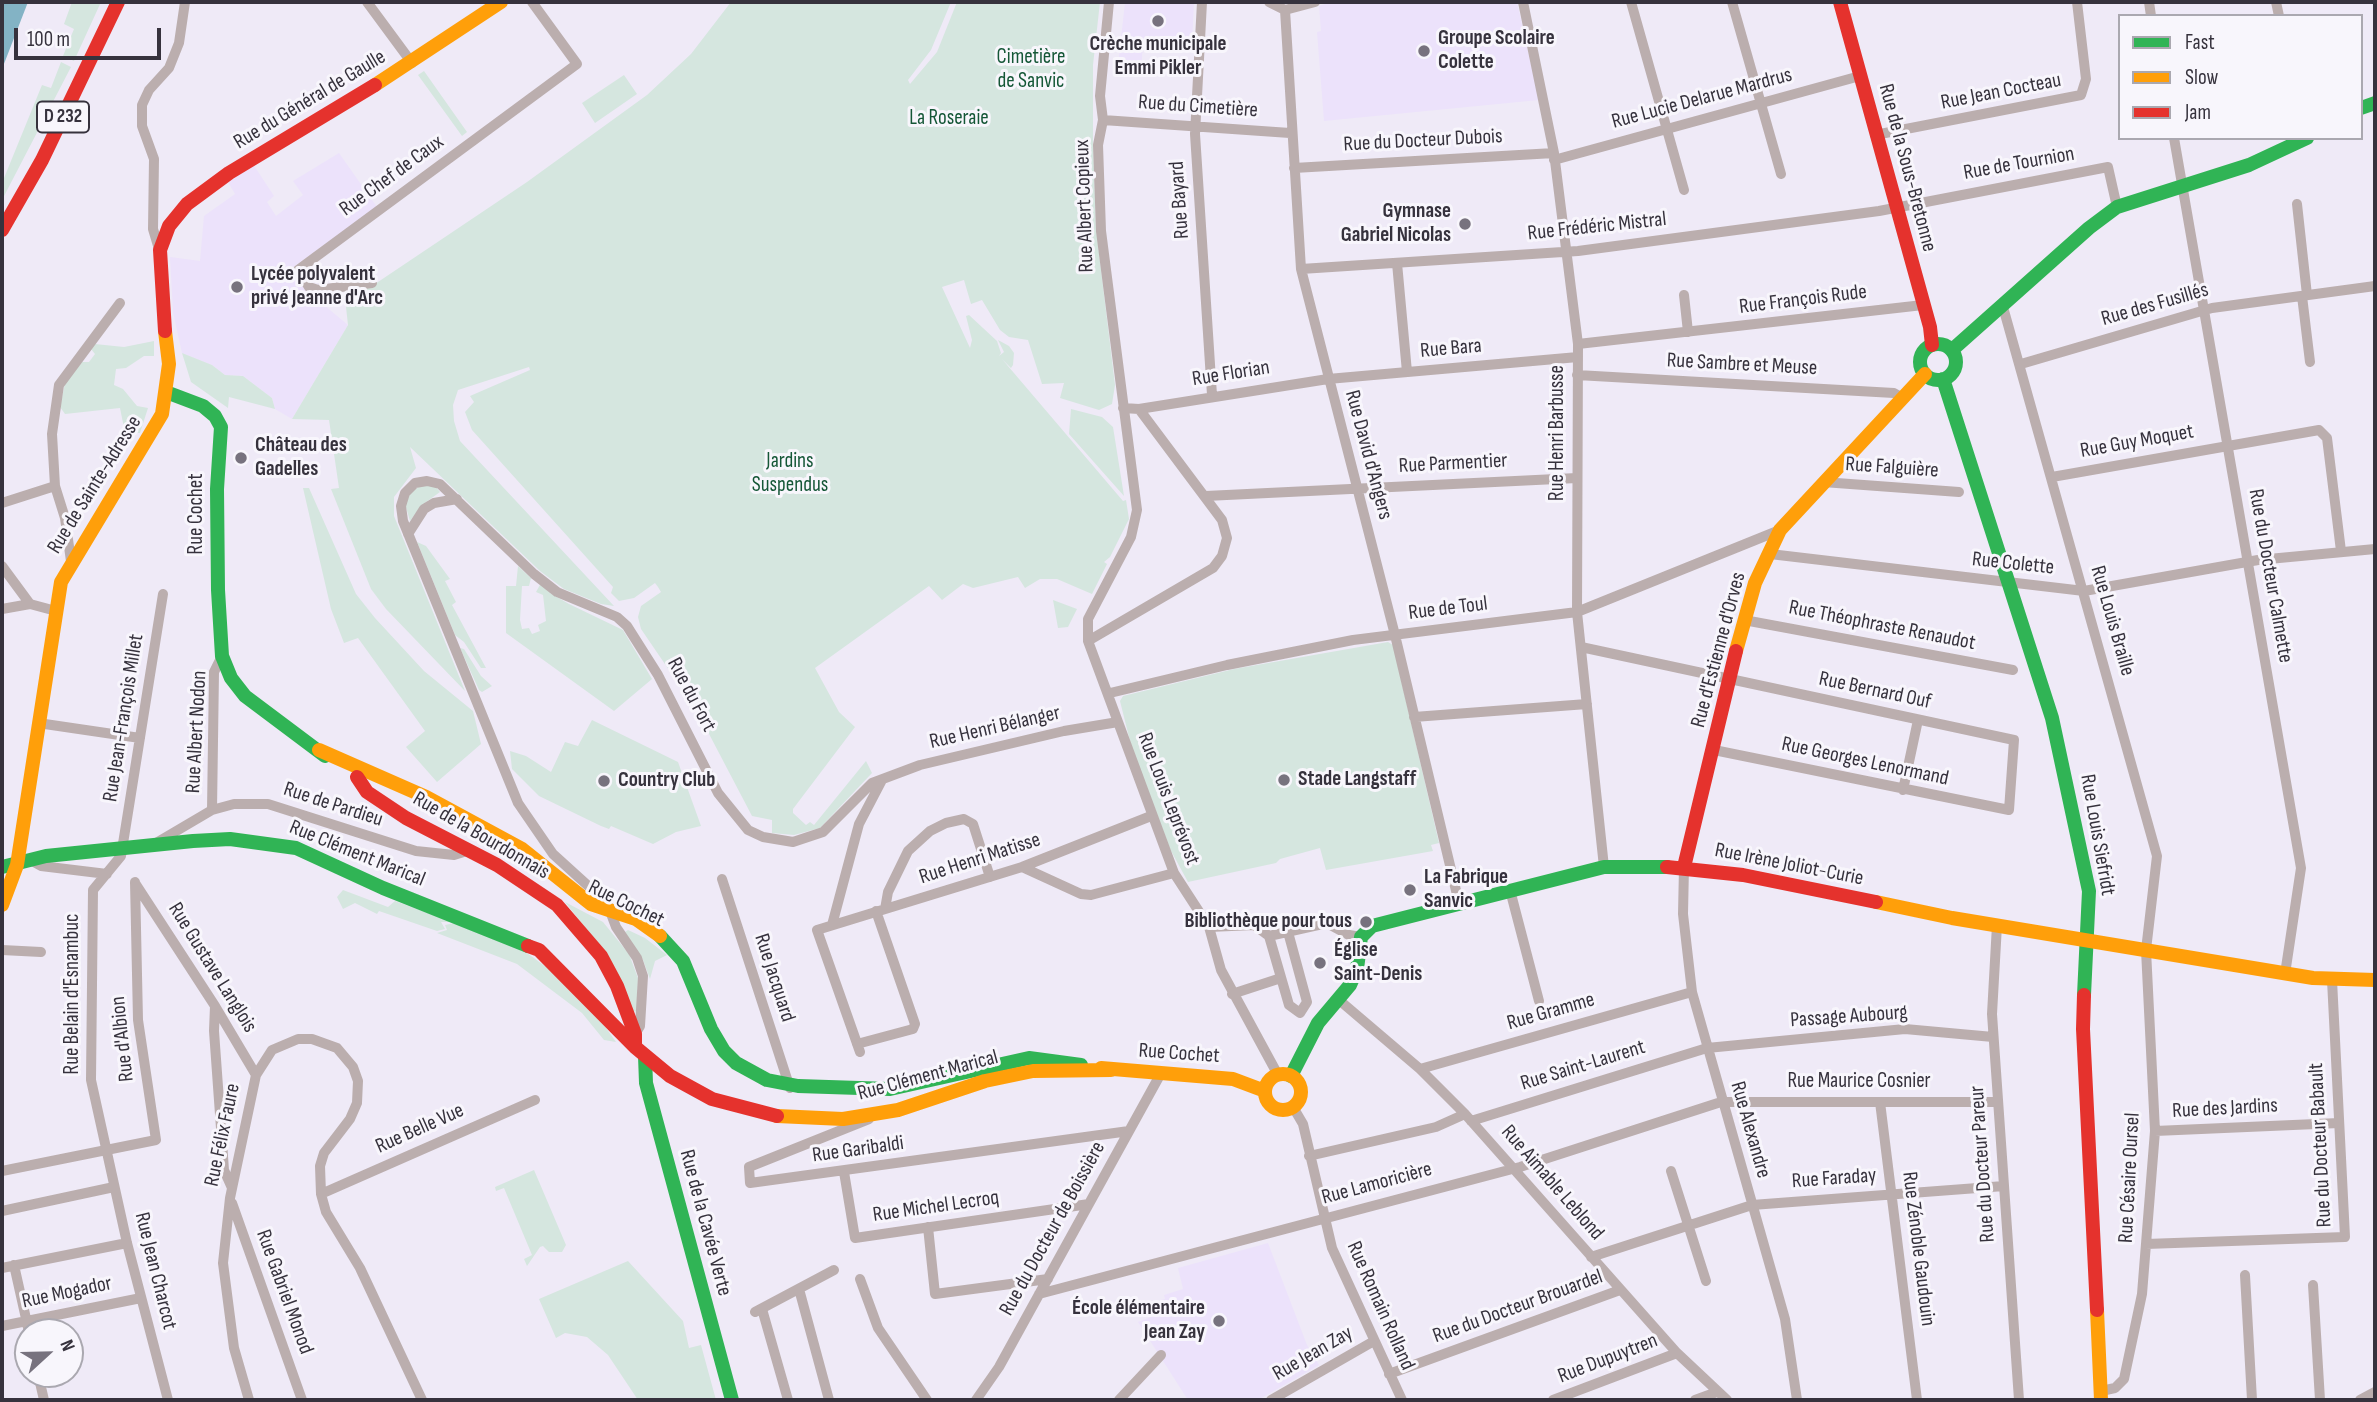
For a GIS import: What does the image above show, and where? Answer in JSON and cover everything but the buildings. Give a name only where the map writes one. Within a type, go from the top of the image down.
[{"type":"street","name":"D 232","points":[[2,230],[47,149],[118,2]]},
{"type":"street","points":[[160,250],[153,229],[154,159],[142,126],[142,105],[149,90],[169,68],[179,43],[185,2]]},
{"type":"street","points":[[367,2],[411,63]]},
{"type":"street","name":"Rue du Général de Gaulle","points":[[160,250],[169,226],[191,201],[259,154],[411,63],[501,2]]},
{"type":"street","name":"Rue Chef de Caux","points":[[372,283],[318,290],[309,287],[298,270],[577,64],[532,2]]},
{"type":"street","name":"Rue Albert Copieux","points":[[1088,640],[1088,619],[1136,523],[1101,231],[1098,145],[1103,120],[1100,96],[1109,2]]},
{"type":"street","name":"Rue Bayard","points":[[1202,2],[1195,127],[1212,396]]},
{"type":"street","points":[[1269,2],[1285,10],[1315,2]]},
{"type":"street","name":"Rue Henri Barbusse","points":[[1523,2],[1554,156],[1578,344],[1577,612],[1604,867]]},
{"type":"street","points":[[1631,2],[1684,190]]},
{"type":"street","points":[[1732,2],[1781,174]]},
{"type":"street","name":"Rue de la Sous-Bretonne","points":[[1840,2],[1932,345]]},
{"type":"street","name":"Rue Jean Cocteau","points":[[1875,135],[2081,95],[2086,79],[2077,2]]},
{"type":"street","name":"Rue David d'Angers","points":[[1285,10],[1290,133],[1301,270],[1395,635],[1459,903]]},
{"type":"street","name":"Rue Lucie Delarue Mardrus","points":[[1554,156],[1666,129],[1860,76]]},
{"type":"street","name":"Rue du Cimetière","points":[[1103,120],[1290,133]]},
{"type":"street","name":"Rue du Docteur Calmette","points":[[2174,140],[2301,868],[2285,974]]},
{"type":"street","points":[[1952,350],[2089,228],[2117,207],[2249,165],[2303,140]]},
{"type":"street","name":"Rue du Docteur Dubois","points":[[1294,168],[1554,156]]},
{"type":"street","name":"Rue de Tournion","points":[[1895,206],[2108,167],[2117,207]]},
{"type":"street","points":[[2297,204],[2310,362]]},
{"type":"street","name":"Rue Frédéric Mistral","points":[[1301,270],[1567,251],[1879,211],[1895,206]]},
{"type":"street","name":"Rue de Sainte-Adresse","points":[[2,905],[38,723],[61,582],[71,561],[160,420],[169,364],[160,286],[160,250]]},
{"type":"street","points":[[1397,263],[1407,372]]},
{"type":"street","name":"Rue des Fusillés","points":[[2021,364],[2205,309],[2375,286]]},
{"type":"street","points":[[1684,295],[1688,332]]},
{"type":"street","points":[[71,561],[65,518],[55,486],[52,434],[59,385],[120,303]]},
{"type":"street","name":"Rue François Rude","points":[[1578,344],[1923,305]]},
{"type":"street","name":"Rue Louis Braille","points":[[2003,307],[2157,856],[2146,950]]},
{"type":"street","points":[[1941,344],[1952,350],[1956,365],[1952,374],[1944,379],[1934,379],[1925,374],[1921,358],[1932,345],[1941,344]]},
{"type":"street","name":"Rue Bara","points":[[1328,379],[1578,357]]},
{"type":"street","name":"Rue d'Estienne d'Orves","points":[[1684,867],[1744,620],[1755,583],[1780,530],[1925,374]]},
{"type":"street","name":"Rue Sambre et Meuse","points":[[1577,375],[1894,393],[1902,398]]},
{"type":"street","name":"Rue Florian","points":[[1139,409],[1328,379]]},
{"type":"street","name":"Rue Louis Siefridt","points":[[1944,379],[2053,718],[2089,891],[2084,1075],[2101,1396]]},
{"type":"street","name":"Rue Cochet","points":[[166,392],[203,406],[215,416],[221,428],[217,489],[222,656],[231,678],[245,696],[319,750],[335,765],[442,813],[516,854],[590,914],[612,915],[674,952],[719,1054],[732,1067],[757,1083],[873,1090],[900,1088],[1029,1058],[1111,1070],[1233,1079],[1265,1091]]},
{"type":"street","points":[[1118,722],[1110,693],[1088,640],[1213,568],[1222,556],[1227,538],[1222,520],[1206,496],[1139,409],[1123,408]]},
{"type":"street","name":"Rue Guy Moquet","points":[[2052,477],[2319,430],[2327,438],[2341,551]]},
{"type":"street","name":"Rue Parmentier","points":[[1206,496],[1577,478]]},
{"type":"street","name":"Rue du Fort","points":[[639,1045],[643,976],[637,958],[607,903],[553,854],[518,803],[408,534],[401,506],[405,493],[415,484],[427,481],[440,484],[534,574],[557,592],[617,617],[627,626],[658,675],[718,793],[748,830],[779,841],[806,839],[823,832],[869,786],[882,780]]},
{"type":"street","name":"Rue Falguière","points":[[1823,482],[1959,492]]},
{"type":"street","points":[[2,503],[55,486]]},
{"type":"street","points":[[408,534],[424,509],[434,503],[457,499]]},
{"type":"street","name":"Rue de Toul","points":[[1110,693],[1227,665],[1395,635],[1577,612],[1780,530]]},
{"type":"street","name":"Rue Colette","points":[[1770,554],[2084,591],[2249,563],[2375,549]]},
{"type":"street","points":[[2,566],[30,604]]},
{"type":"street","name":"Rue Jean-François Millet","points":[[122,848],[163,594]]},
{"type":"street","points":[[2,609],[30,604],[55,611]]},
{"type":"street","name":"Rue Théophraste Renaudot","points":[[1744,620],[2013,670]]},
{"type":"street","name":"Rue Bernard Ouf","points":[[1581,647],[2014,740],[2009,810]]},
{"type":"street","name":"Rue Albert Nodon","points":[[212,810],[214,672],[222,656]]},
{"type":"street","points":[[1415,717],[1587,705]]},
{"type":"street","points":[[1903,790],[1918,720]]},
{"type":"street","name":"Rue Henri Bélanger","points":[[882,780],[920,765],[1064,731],[1118,722]]},
{"type":"street","name":"Rue Louis Leprévost","points":[[1118,722],[1174,873],[1209,927],[1220,970],[1232,994],[1284,1076]]},
{"type":"street","points":[[38,723],[140,738]]},
{"type":"street","name":"Rue Georges Lenormand","points":[[1714,750],[2009,810]]},
{"type":"street","name":"Rue de la Bourdonnais","points":[[359,774],[367,792],[406,818],[521,879],[557,905],[581,930],[617,986],[639,1045]]},
{"type":"street","points":[[832,925],[859,824],[882,780]]},
{"type":"street","name":"Rue de Pardieu","points":[[152,845],[212,810],[234,804],[268,804],[415,851],[454,856],[467,851]]},
{"type":"street","name":"Rue Henri Matisse","points":[[880,910],[915,1024],[913,1029],[858,1048],[817,930],[880,910],[1022,867],[1151,816]]},
{"type":"street","points":[[880,910],[908,851],[930,831],[946,823],[964,819],[973,824],[990,877]]},
{"type":"street","name":"Rue Clément Marical","points":[[9,866],[46,856],[230,839],[296,848],[383,888],[520,940],[558,966],[670,1076],[728,1104],[777,1116],[843,1119],[884,1113],[930,1101],[985,1081],[1033,1071],[1111,1070]]},
{"type":"street","name":"Rue Belain d'Esnambuc","points":[[106,1150],[91,1080],[93,890],[121,856],[122,848]]},
{"type":"street","points":[[32,861],[41,866],[107,874]]},
{"type":"street","points":[[1022,867],[1081,894],[1091,895],[1174,873]]},
{"type":"street","name":"Rue Irène Joliot-Curie","points":[[1361,937],[1372,926],[1604,867],[1684,867],[1756,878],[2088,942],[2285,974],[2332,980],[2375,980]]},
{"type":"street","name":"Rue Alexandre","points":[[1684,867],[1683,914],[1692,992],[1721,1102],[1785,1319],[1797,1400]]},
{"type":"street","name":"Rue Jacquard","points":[[722,879],[792,1086]]},
{"type":"street","name":"Rue d'Albion","points":[[106,1150],[156,1140],[138,1020],[135,883]]},
{"type":"street","name":"Rue Gustave Langlois","points":[[135,883],[215,1006],[256,1075]]},
{"type":"street","points":[[1510,890],[1539,1001]]},
{"type":"street","points":[[1269,936],[1327,923],[1349,935],[1361,937],[1357,969],[1339,1000],[1318,1023],[1284,1076],[1269,1081],[1265,1091],[1267,1100],[1274,1107],[1283,1110],[1293,1107],[1299,1099],[1300,1090],[1284,1076]]},
{"type":"street","points":[[1209,927],[1254,925],[1269,936],[1289,1005],[1300,1013],[1307,1002],[1288,932]]},
{"type":"street","name":"Rue du Docteur Pareur","points":[[1997,925],[1993,1037],[2018,1400]]},
{"type":"street","points":[[2,950],[41,952]]},
{"type":"street","name":"Rue Césaire Oursel","points":[[2101,1396],[2124,1379],[2142,1294],[2155,1131],[2146,950]]},
{"type":"street","points":[[1232,994],[1280,978]]},
{"type":"street","name":"Rue du Docteur Babault","points":[[2146,1244],[2345,1237],[2332,980]]},
{"type":"street","name":"Rue Gramme","points":[[1420,1069],[1692,992]]},
{"type":"street","name":"Rue Aimable Leblond","points":[[1339,1000],[1420,1069],[1468,1117],[1677,1353],[1727,1400]]},
{"type":"street","name":"Rue Gabriel Monod","points":[[215,1006],[214,1031],[224,1170],[302,1400]]},
{"type":"street","name":"Passage Aubourg","points":[[1707,1048],[1905,1029],[1993,1037]]},
{"type":"street","name":"Rue Félix Faure","points":[[249,1400],[234,1348],[223,1263],[231,1193],[256,1075],[272,1050],[298,1039],[326,1042],[337,1048],[353,1067],[358,1081],[357,1103],[350,1119],[324,1153],[320,1166],[321,1194],[326,1212],[360,1268],[422,1400]]},
{"type":"street","name":"Rue de la Cavée Verte","points":[[639,1045],[646,1083],[732,1400]]},
{"type":"street","name":"Rue Saint-Laurent","points":[[1308,1156],[1436,1127],[1707,1048]]},
{"type":"street","name":"Rue du Docteur de Boissière","points":[[976,1400],[999,1367],[1160,1075]]},
{"type":"street","name":"Rue Belle Vue","points":[[321,1194],[535,1100]]},
{"type":"street","name":"Rue Maurice Cosnier","points":[[1721,1102],[1997,1102]]},
{"type":"street","name":"Rue Lamoricière","points":[[1039,1294],[1513,1169],[1721,1102]]},
{"type":"street","name":"Rue Zénoble Gaudouin","points":[[1880,1102],[1917,1400]]},
{"type":"street","name":"Rue Romain Rolland","points":[[1293,1107],[1303,1124],[1308,1156],[1332,1248],[1402,1400]]},
{"type":"street","name":"Rue Garibaldi","points":[[884,1113],[749,1167],[750,1183],[1129,1131]]},
{"type":"street","name":"Rue des Jardins","points":[[2155,1131],[2339,1123]]},
{"type":"street","points":[[2,1171],[106,1150]]},
{"type":"street","name":"Rue Jean Charcot","points":[[106,1150],[168,1400]]},
{"type":"street","points":[[1671,1171],[1706,1281]]},
{"type":"street","name":"Rue Michel Lecroq","points":[[844,1172],[855,1238],[1089,1204]]},
{"type":"street","name":"Rue Faraday","points":[[1591,1257],[1752,1205],[2004,1186]]},
{"type":"street","points":[[2,1211],[114,1187]]},
{"type":"street","points":[[929,1227],[935,1294],[1048,1279]]},
{"type":"street","points":[[2,1268],[127,1243]]},
{"type":"street","points":[[14,1265],[26,1318]]},
{"type":"street","points":[[788,1400],[759,1311],[834,1270]]},
{"type":"street","points":[[2245,1275],[2252,1400]]},
{"type":"street","points":[[860,1279],[877,1328],[927,1400]]},
{"type":"street","points":[[2313,1285],[2320,1400]]},
{"type":"street","points":[[799,1289],[830,1400]]},
{"type":"street","name":"Rue du Docteur Brouardel","points":[[1389,1374],[1620,1290]]},
{"type":"street","name":"Rue Mogador","points":[[63,1318],[141,1298]]},
{"type":"street","name":"Rue Jean Zay","points":[[1271,1400],[1374,1341]]},
{"type":"street","name":"Rue Dupuytren","points":[[1553,1400],[1677,1353]]},
{"type":"street","points":[[1119,1400],[1129,1396],[1161,1355]]},
{"type":"street","points":[[1695,1400],[1717,1392]]},
{"type":"street","points":[[2360,1400],[2375,1392]]},
{"type":"shaded area","name":"Crèche municipale Emmi Pikler","points":[[1125,2],[1194,2],[1192,43],[1143,40],[1141,76],[1117,75]]},
{"type":"shaded area","name":"Groupe Scolaire Colette","points":[[1331,2],[1517,2],[1539,100],[1324,121],[1317,32],[1321,31],[1319,6]]},
{"type":"shaded area","name":"Lycée polyvalent privé Jeanne d'Arc","points":[[339,153],[377,207],[289,270],[312,295],[348,325],[292,419],[275,409],[272,398],[243,376],[225,375],[212,365],[182,353],[173,312],[170,257],[200,261],[204,216],[235,194],[228,182],[253,164],[274,196],[267,202],[276,216],[303,195],[293,181]]},
{"type":"shaded area","name":"École élémentaire Jean Zay","points":[[1268,1243],[1307,1345],[1319,1365],[1258,1400],[1188,1400],[1138,1322],[1156,1315],[1151,1303],[1165,1299],[1164,1295],[1183,1289],[1178,1268]]},
{"type":"green space","points":[[72,2],[101,2],[74,61],[63,56],[74,29],[64,24]]},
{"type":"green space","points":[[731,2],[951,2],[931,50],[908,80],[910,84],[937,52],[957,2],[1100,2],[1093,65],[1093,139],[1096,228],[1115,385],[1112,404],[1099,410],[1060,398],[1064,383],[1042,384],[1028,340],[1009,337],[1000,330],[982,300],[971,304],[964,280],[942,287],[970,348],[972,340],[966,316],[969,315],[997,341],[1001,353],[999,356],[1004,352],[998,340],[1009,346],[1014,353],[1011,368],[1002,359],[1123,501],[1126,500],[1129,519],[1110,557],[1104,562],[1107,564],[1092,594],[1057,579],[1040,579],[1025,588],[1018,577],[973,588],[963,584],[942,600],[929,586],[815,668],[839,712],[855,727],[793,809],[793,813],[806,825],[810,822],[814,825],[866,761],[872,773],[820,828],[794,835],[772,833],[772,820],[752,816],[697,711],[641,629],[638,617],[641,606],[661,592],[655,583],[634,598],[619,601],[611,593],[613,587],[472,430],[465,412],[474,402],[470,396],[530,370],[529,367],[458,390],[453,405],[460,441],[614,606],[601,604],[564,589],[540,571],[410,447],[416,468],[394,497],[394,516],[465,691],[386,609],[371,589],[331,489],[339,488],[329,420],[292,419],[348,325],[344,289],[375,284],[527,182],[647,95],[691,54]]},
{"type":"green space","points":[[61,62],[71,67],[2,200],[2,183],[42,85],[51,88]]},
{"type":"green space","points":[[424,71],[467,132],[462,136],[418,75]]},
{"type":"green space","points":[[624,75],[637,94],[595,123],[582,103]]},
{"type":"green space","points":[[154,341],[154,356],[144,356],[126,368],[116,369],[114,385],[123,389],[137,406],[148,408],[140,433],[125,433],[120,408],[65,414],[60,407],[65,383],[82,362],[89,362],[95,354],[91,349],[95,344],[124,347]]},
{"type":"green space","points":[[182,353],[212,365],[225,375],[243,376],[272,398],[275,409],[229,397],[228,408],[191,382]]},
{"type":"green space","points":[[1071,409],[1102,417],[1113,427],[1124,496],[1069,434]]},
{"type":"green space","points":[[420,486],[435,486],[440,492],[422,505],[410,521],[405,504],[411,492]]},
{"type":"green space","points":[[303,488],[309,488],[356,594],[424,671],[473,711],[481,744],[437,782],[406,747],[425,731],[358,638],[344,643],[331,609]]},
{"type":"green space","points":[[417,542],[426,546],[450,579],[445,581],[456,602],[452,605],[486,668],[481,668],[464,642],[455,635]]},
{"type":"green space","points":[[518,566],[531,578],[529,586],[522,586],[522,629],[529,628],[532,634],[540,631],[538,625],[546,621],[543,595],[536,592],[541,583],[551,590],[550,593],[569,604],[623,630],[652,679],[614,711],[506,633],[506,586],[516,586]]},
{"type":"green space","points":[[1053,600],[1077,609],[1068,627],[1058,628]]},
{"type":"green space","name":"Stade Langstaff","points":[[1388,642],[1393,645],[1439,843],[1431,845],[1433,851],[1326,870],[1320,848],[1280,859],[1276,863],[1188,882],[1170,849],[1131,745],[1120,701],[1123,696],[1234,669]]},
{"type":"green space","points":[[460,648],[464,649],[481,676],[492,686],[482,692],[479,690]]},
{"type":"green space","name":"Country Club","points":[[592,720],[678,762],[701,826],[676,832],[653,844],[611,826],[609,829],[601,826],[539,796],[512,769],[510,751],[526,756],[551,772],[565,742],[578,746]]},
{"type":"green space","points":[[343,890],[388,907],[395,901],[452,922],[441,922],[445,929],[437,931],[379,911],[377,914],[355,903],[343,909],[337,897]]},
{"type":"green space","points":[[565,902],[603,922],[629,954],[638,978],[637,1011],[633,1012],[607,955]]},
{"type":"green space","points":[[455,923],[520,948],[549,969],[599,1018],[616,1042],[604,1040],[582,1013],[517,964],[437,933],[447,930],[445,925]]},
{"type":"green space","points":[[628,930],[645,938],[667,955],[655,961],[650,979],[643,960],[625,932]]},
{"type":"green space","points":[[534,1170],[566,1245],[562,1252],[549,1252],[543,1246],[540,1247],[527,1266],[524,1259],[532,1255],[504,1188],[496,1191],[495,1187]]},
{"type":"green space","points":[[628,1261],[683,1321],[689,1348],[701,1345],[716,1400],[638,1400],[608,1355],[587,1337],[565,1333],[556,1338],[539,1299]]},
{"type":"water","points":[[2,2],[28,2],[2,69]]},
{"type":"traffic: fast","points":[[2363,107],[2375,103]]},
{"type":"traffic: fast","points":[[1952,350],[2089,228],[2117,207],[2249,165],[2303,140]]},
{"type":"traffic: fast","points":[[1938,344],[1951,349],[1956,362],[1951,375],[1938,380],[1925,375],[1920,362],[1925,349],[1938,344]]},
{"type":"traffic: fast","points":[[1943,379],[2052,718],[2089,891],[2084,995]]},
{"type":"traffic: fast","points":[[166,392],[203,406],[215,416],[221,427],[217,489],[218,590],[222,656],[231,678],[245,696],[325,756]]},
{"type":"traffic: fast","points":[[2,867],[46,856],[193,841],[230,839],[296,848],[383,888],[528,946]]},
{"type":"traffic: fast","points":[[1291,1076],[1318,1023],[1350,985],[1357,969],[1361,937],[1372,926],[1604,867],[1667,867]]},
{"type":"traffic: fast","points":[[660,936],[683,961],[711,1029],[724,1051],[736,1063],[767,1080],[798,1086],[890,1089],[1029,1058],[1081,1065]]},
{"type":"traffic: fast","points":[[645,1056],[646,1083],[732,1400]]},
{"type":"traffic: slow","points":[[375,85],[501,2]]},
{"type":"traffic: slow","points":[[2,905],[17,865],[61,582],[162,414],[169,364],[165,331]]},
{"type":"traffic: slow","points":[[1736,651],[1755,583],[1780,530],[1925,374]]},
{"type":"traffic: slow","points":[[319,750],[426,797],[522,849],[591,904],[636,919],[660,936]]},
{"type":"traffic: slow","points":[[1876,902],[1952,918],[2313,978],[2375,980]]},
{"type":"traffic: slow","points":[[1101,1068],[1233,1079],[1265,1091]]},
{"type":"traffic: slow","points":[[777,1116],[843,1119],[898,1110],[985,1081],[1033,1071],[1111,1070]]},
{"type":"traffic: slow","points":[[1283,1074],[1295,1080],[1301,1092],[1295,1104],[1283,1110],[1271,1104],[1265,1092],[1271,1080],[1283,1074]]},
{"type":"traffic: slow","points":[[2097,1310],[2101,1400]]},
{"type":"traffic: jam","points":[[2,230],[42,160],[118,2]]},
{"type":"traffic: jam","points":[[1840,2],[1930,327],[1932,345]]},
{"type":"traffic: jam","points":[[165,331],[160,250],[169,226],[187,204],[229,173],[375,85]]},
{"type":"traffic: jam","points":[[1684,867],[1736,651]]},
{"type":"traffic: jam","points":[[357,777],[367,792],[406,818],[497,865],[557,905],[601,956],[617,986],[635,1034],[635,1047]]},
{"type":"traffic: jam","points":[[1667,867],[1743,875],[1876,902]]},
{"type":"traffic: jam","points":[[528,946],[539,950],[635,1047],[670,1076],[712,1099],[777,1116]]},
{"type":"traffic: jam","points":[[2084,995],[2083,1029],[2097,1310]]},
{"type":"place","name":"Crèche municipale Emmi Pikler","points":[[1158,21]]},
{"type":"place","name":"Groupe Scolaire Colette","points":[[1424,51]]},
{"type":"place","name":"Gymnase Gabriel Nicolas","points":[[1465,224]]},
{"type":"place","name":"Lycée polyvalent privé Jeanne d'Arc","points":[[237,287]]},
{"type":"place","name":"Château des Gadelles","points":[[241,458]]},
{"type":"place","name":"Stade Langstaff","points":[[1284,780]]},
{"type":"place","name":"Country Club","points":[[604,781]]},
{"type":"place","name":"La Fabrique Sanvic","points":[[1410,890]]},
{"type":"place","name":"Bibliothèque pour tous","points":[[1366,922]]},
{"type":"place","name":"Église Saint-Denis","points":[[1320,963]]},
{"type":"place","name":"École élémentaire Jean Zay","points":[[1219,1321]]},
{"type":"park label","name":"Cimetière de Sanvic","points":[[1031,70]]},
{"type":"park label","name":"La Roseraie","points":[[949,119]]},
{"type":"park label","name":"Jardins Suspendus","points":[[790,474]]}]
